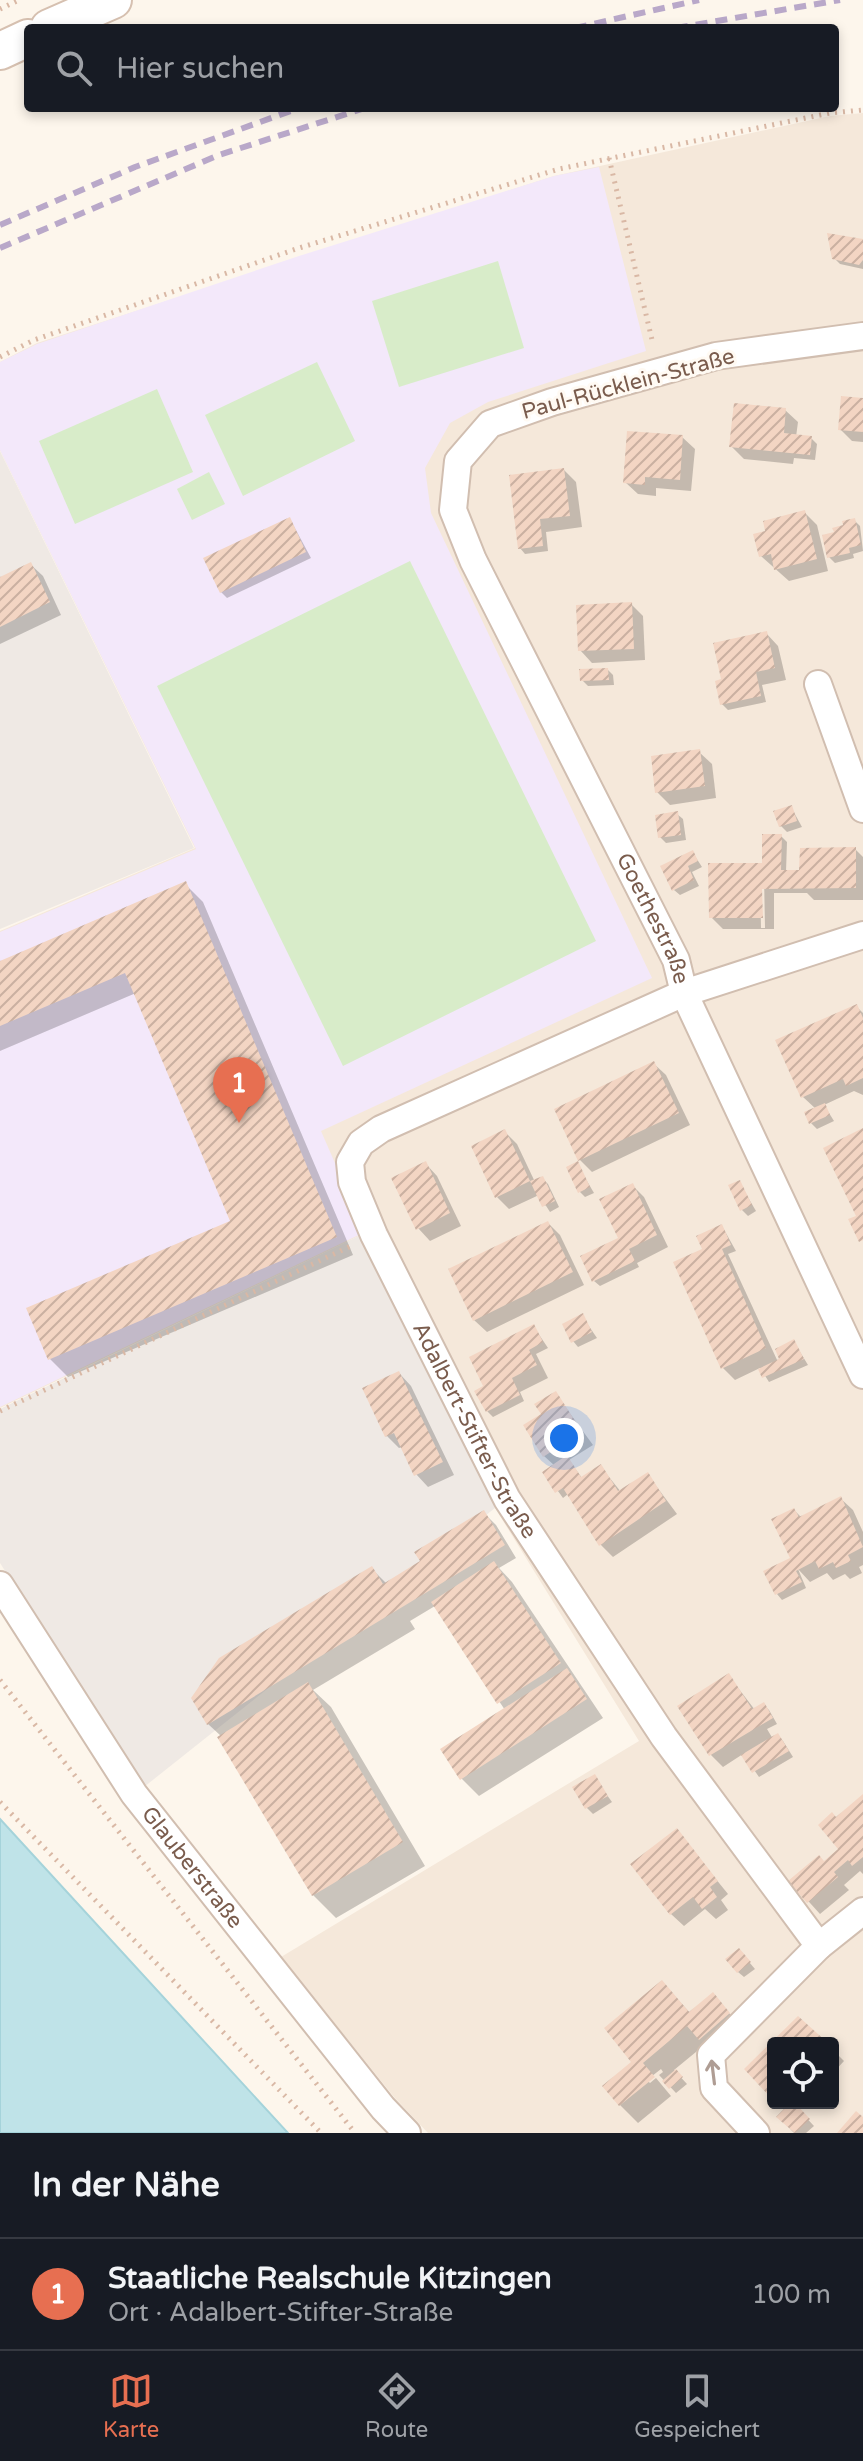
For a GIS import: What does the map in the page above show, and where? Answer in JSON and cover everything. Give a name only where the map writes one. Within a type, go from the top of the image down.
[{"type":"main road","points":[[58,24],[113,0]]},
{"type":"main road","points":[[0,51],[24,40]]},
{"type":"street","name":"Paul-Rücklein-Straße","points":[[458,461],[490,424],[552,402],[716,356],[863,336]]},
{"type":"street","name":"Goethestraße","points":[[458,461],[453,510],[473,560],[676,960],[684,993],[863,1375]]},
{"type":"street","points":[[818,684],[863,809]]},
{"type":"street","name":"Adalbert-Stifter-Straße","points":[[819,1946],[664,1737],[507,1499],[374,1235],[352,1182],[350,1162],[361,1143],[381,1129],[684,993],[863,935]]},
{"type":"street","name":"Glauberstraße","points":[[0,1585],[134,1794],[383,2108],[407,2133]]},
{"type":"street","points":[[756,2133],[714,2088],[711,2055],[819,1946],[863,1911]]},
{"type":"path","points":[[0,9],[19,0]]},
{"type":"path","points":[[0,357],[34,340],[299,248],[559,169],[830,113],[863,110]]},
{"type":"path","points":[[609,158],[660,372]]},
{"type":"path","points":[[0,1411],[374,1235]]},
{"type":"path","points":[[0,1680],[355,2133]]},
{"type":"path","points":[[0,1802],[321,2133]]},
{"type":"shaded area","points":[[863,113],[863,2133],[428,2133],[394,2097],[281,1957],[639,1741],[495,1508],[365,1233],[0,1408],[0,931],[195,848],[0,450],[0,362],[37,343],[554,176],[830,116]]},
{"type":"shaded area","points":[[599,167],[646,351],[488,402],[450,423],[425,468],[431,513],[652,978],[321,1131],[365,1232],[0,1407],[0,932],[196,849],[0,450],[0,362],[37,344],[299,256],[554,176]]},
{"type":"shaded area","points":[[0,451],[194,848],[0,929]]},
{"type":"shaded area","points":[[365,1233],[495,1508],[144,1787],[0,1563],[0,1409]]},
{"type":"green space","points":[[498,261],[524,348],[399,387],[372,301]]},
{"type":"green space","points":[[317,362],[355,441],[243,496],[205,415]]},
{"type":"green space","points":[[157,389],[193,472],[75,524],[39,441]]},
{"type":"green space","points":[[209,472],[225,504],[192,520],[177,489]]},
{"type":"green space","points":[[410,561],[596,941],[343,1066],[157,686]]},
{"type":"water","points":[[0,1819],[288,2133],[0,2133]]},
{"type":"building","points":[[827,233],[863,239],[863,260],[859,265],[832,259]]},
{"type":"building","points":[[841,396],[863,398],[863,432],[838,430]]},
{"type":"building","points":[[734,403],[786,408],[784,433],[812,436],[810,455],[729,447]]},
{"type":"building","points":[[627,431],[683,435],[680,480],[645,477],[645,485],[623,483]]},
{"type":"building","points":[[564,468],[570,516],[540,519],[543,546],[518,549],[509,475]]},
{"type":"building","points":[[805,510],[817,559],[774,570],[771,554],[759,557],[753,534],[765,531],[763,521]]},
{"type":"building","points":[[290,517],[306,552],[220,593],[203,558]]},
{"type":"building","points":[[855,518],[861,545],[849,548],[850,553],[827,558],[822,535],[834,532],[832,528],[843,525],[842,521]]},
{"type":"building","points":[[31,562],[50,602],[0,627],[0,577]]},
{"type":"building","points":[[632,602],[634,649],[578,651],[576,605]]},
{"type":"building","points":[[767,631],[775,668],[756,672],[761,696],[720,705],[715,681],[721,679],[713,643]]},
{"type":"building","points":[[608,668],[609,680],[580,681],[579,669]]},
{"type":"building","points":[[700,749],[705,786],[655,793],[651,756]]},
{"type":"building","points":[[792,805],[797,821],[779,827],[773,811]]},
{"type":"building","points":[[678,811],[681,835],[658,838],[655,815]]},
{"type":"building","points":[[762,834],[782,834],[781,870],[799,870],[800,848],[856,847],[856,888],[762,889],[763,918],[709,918],[708,863],[762,863]]},
{"type":"building","points":[[693,850],[698,861],[688,866],[694,880],[672,891],[660,866]]},
{"type":"building","points":[[186,881],[337,1237],[48,1360],[26,1308],[230,1221],[125,973],[0,1026],[0,961]]},
{"type":"building","points":[[857,1004],[863,1018],[863,1078],[846,1086],[843,1079],[801,1098],[775,1040]]},
{"type":"building","points":[[654,1061],[679,1113],[578,1161],[554,1109]]},
{"type":"building","points":[[825,1103],[830,1115],[809,1124],[804,1112]]},
{"type":"building","points":[[863,1128],[863,1240],[859,1242],[848,1219],[856,1216],[823,1148]]},
{"type":"building","points":[[505,1129],[530,1181],[495,1198],[471,1146]]},
{"type":"building","points":[[426,1161],[450,1213],[416,1230],[391,1178]]},
{"type":"building","points":[[578,1161],[590,1187],[578,1193],[566,1167]]},
{"type":"building","points":[[543,1176],[555,1201],[542,1207],[530,1181]]},
{"type":"building","points":[[740,1180],[752,1205],[740,1211],[728,1185]]},
{"type":"building","points":[[633,1183],[657,1235],[629,1249],[635,1261],[592,1282],[580,1256],[618,1238],[599,1199]]},
{"type":"building","points":[[548,1221],[573,1272],[473,1321],[448,1269]]},
{"type":"building","points":[[722,1224],[731,1245],[722,1249],[766,1348],[721,1369],[673,1262],[702,1249],[696,1236]]},
{"type":"building","points":[[583,1313],[592,1332],[571,1343],[562,1324]]},
{"type":"building","points":[[534,1324],[543,1342],[529,1350],[537,1365],[512,1378],[520,1395],[486,1412],[474,1391],[483,1386],[469,1357]]},
{"type":"building","points":[[794,1339],[804,1359],[762,1378],[758,1369],[779,1359],[775,1349]]},
{"type":"building","points":[[399,1371],[443,1462],[414,1476],[394,1433],[385,1437],[362,1388]]},
{"type":"building","points":[[556,1391],[582,1432],[543,1457],[523,1425],[541,1414],[534,1404]]},
{"type":"building","points":[[567,1455],[581,1477],[601,1464],[618,1491],[648,1472],[666,1501],[599,1546],[563,1488],[555,1493],[542,1472]]},
{"type":"building","points":[[841,1496],[863,1547],[848,1555],[851,1561],[836,1568],[833,1562],[819,1569],[815,1561],[796,1571],[802,1582],[775,1595],[763,1571],[790,1558],[771,1519],[794,1508],[799,1517]]},
{"type":"building","points":[[484,1510],[505,1545],[207,1725],[191,1698],[219,1658],[372,1566],[383,1584],[420,1561],[414,1552]]},
{"type":"building","points":[[494,1561],[561,1663],[497,1704],[431,1602]]},
{"type":"building","points":[[567,1668],[587,1699],[460,1780],[440,1749]]},
{"type":"building","points":[[729,1673],[752,1709],[764,1702],[773,1718],[709,1756],[677,1706]]},
{"type":"building","points":[[308,1682],[403,1842],[312,1896],[217,1737]]},
{"type":"building","points":[[778,1733],[789,1751],[752,1773],[741,1755]]},
{"type":"building","points":[[595,1774],[608,1796],[585,1809],[572,1787]]},
{"type":"building","points":[[863,1794],[863,1857],[852,1866],[848,1860],[834,1872],[838,1877],[807,1903],[788,1881],[819,1855],[824,1861],[838,1849],[818,1825],[832,1812],[836,1817]]},
{"type":"building","points":[[677,1828],[718,1881],[710,1887],[717,1897],[702,1909],[693,1897],[670,1915],[630,1864]]},
{"type":"building","points":[[739,1948],[751,1962],[737,1973],[725,1959]]},
{"type":"building","points":[[662,1980],[689,2012],[713,1992],[730,2013],[699,2040],[687,2026],[643,2063],[655,2077],[619,2106],[602,2086],[631,2062],[604,2028]]},
{"type":"building","points":[[798,2016],[821,2037],[777,2037]]},
{"type":"building","points":[[767,2046],[767,2094],[744,2069]]},
{"type":"building","points":[[676,2069],[683,2077],[669,2089],[662,2081]]},
{"type":"building","points":[[784,2109],[801,2109],[810,2119],[795,2133],[776,2117]]},
{"type":"building","points":[[856,2111],[863,2117],[863,2133],[837,2133]]},
{"type":"railway","points":[[593,24],[699,0]]},
{"type":"railway","points":[[699,24],[840,0]]},
{"type":"railway","points":[[0,225],[135,167],[288,112]]},
{"type":"railway","points":[[0,248],[219,155],[353,112]]},
{"type":"place","name":"Staatliche Realschule Kitzingen","points":[[239,1123]]}]
